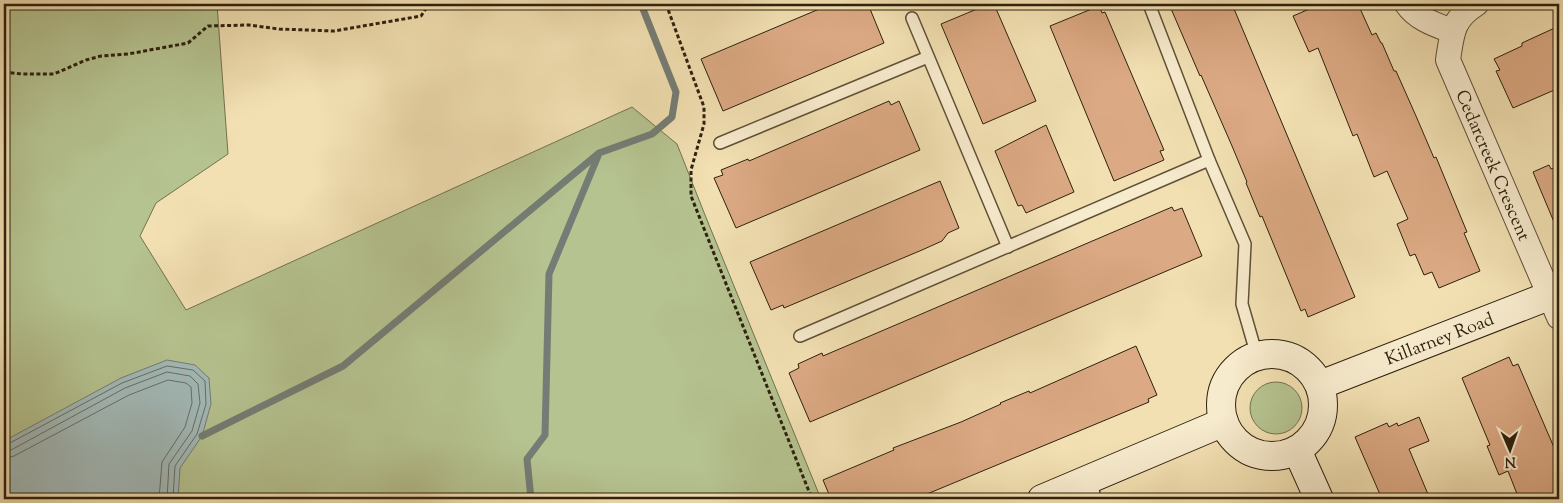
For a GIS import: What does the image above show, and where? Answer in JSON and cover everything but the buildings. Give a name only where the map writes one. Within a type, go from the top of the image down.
[{"type":"street","points":[[1407,4],[1421,18],[1452,31]]},
{"type":"street","name":"Cedarcreek Crescent","points":[[1476,4],[1463,13],[1456,22],[1452,31],[1448,60],[1556,301]]},
{"type":"street","name":"Killarney Road","points":[[1320,385],[1556,301]]},
{"type":"street","points":[[1269,354],[1287,356],[1310,370],[1320,385],[1324,407],[1320,424],[1311,439],[1297,450],[1275,456],[1257,454],[1241,446],[1233,438],[1224,422],[1221,412],[1222,394],[1229,378],[1241,365],[1257,356],[1269,354]]},
{"type":"street","points":[[1042,499],[1093,489],[1224,422]]},
{"type":"street","points":[[1297,450],[1319,499]]},
{"type":"lane","points":[[1149,4],[1245,244],[1242,304],[1257,356]]},
{"type":"lane","points":[[912,18],[1008,247]]},
{"type":"lane","points":[[720,143],[928,57]]},
{"type":"lane","points":[[800,336],[1210,160]]},
{"type":"path","points":[[4,72],[54,74],[101,56],[128,54],[188,43],[208,26],[250,25],[279,29],[334,31],[421,16],[429,4]]},
{"type":"path","points":[[666,4],[704,107],[704,124],[691,170],[692,196],[812,499]]},
{"type":"green space","points":[[4,4],[217,4],[228,154],[156,203],[140,236],[186,310],[632,107],[677,144],[821,499],[4,499]]},
{"type":"green space","points":[[1271,382],[1281,382],[1295,389],[1302,403],[1302,413],[1295,427],[1281,434],[1271,434],[1261,430],[1254,423],[1250,413],[1250,403],[1254,393],[1261,386]]},
{"type":"water","points":[[167,360],[195,365],[209,378],[211,404],[202,436],[180,468],[178,499],[4,499],[4,441],[121,378]]},
{"type":"waterway","points":[[202,436],[343,366],[599,153],[652,134],[672,117],[676,92],[641,4]]},
{"type":"waterway","points":[[531,499],[527,459],[545,435],[549,274],[598,156]]}]
